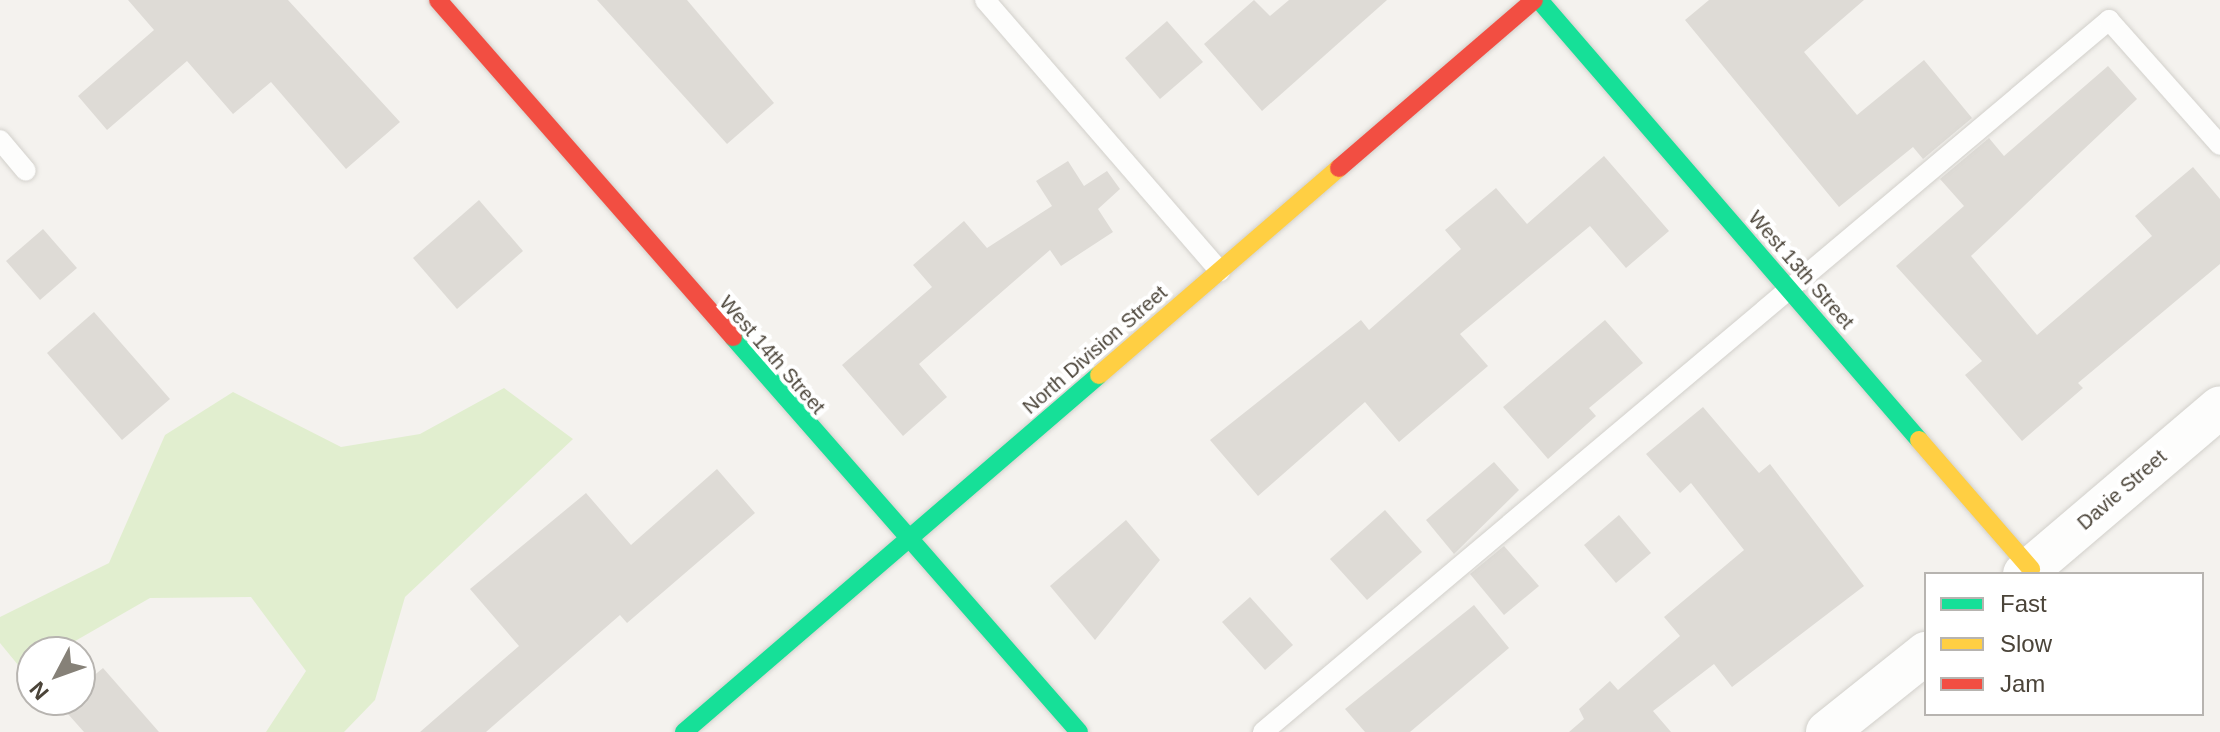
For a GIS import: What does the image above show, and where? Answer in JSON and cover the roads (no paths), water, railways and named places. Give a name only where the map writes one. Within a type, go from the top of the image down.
[{"type":"street","name":"West 14th Street","points":[[438,0],[1079,732]]},
{"type":"street","name":"North Division Street","points":[[684,732],[1537,0]]},
{"type":"street","name":"West 13th Street","points":[[1537,0],[1790,291],[2027,572]]},
{"type":"street","name":"Davie Street","points":[[2027,572],[2220,407]]},
{"type":"street","points":[[1827,732],[1924,655]]},
{"type":"lane","points":[[985,0],[1220,271]]},
{"type":"lane","points":[[1263,732],[2109,20],[2220,145]]},
{"type":"lane","points":[[0,140],[26,171]]}]
